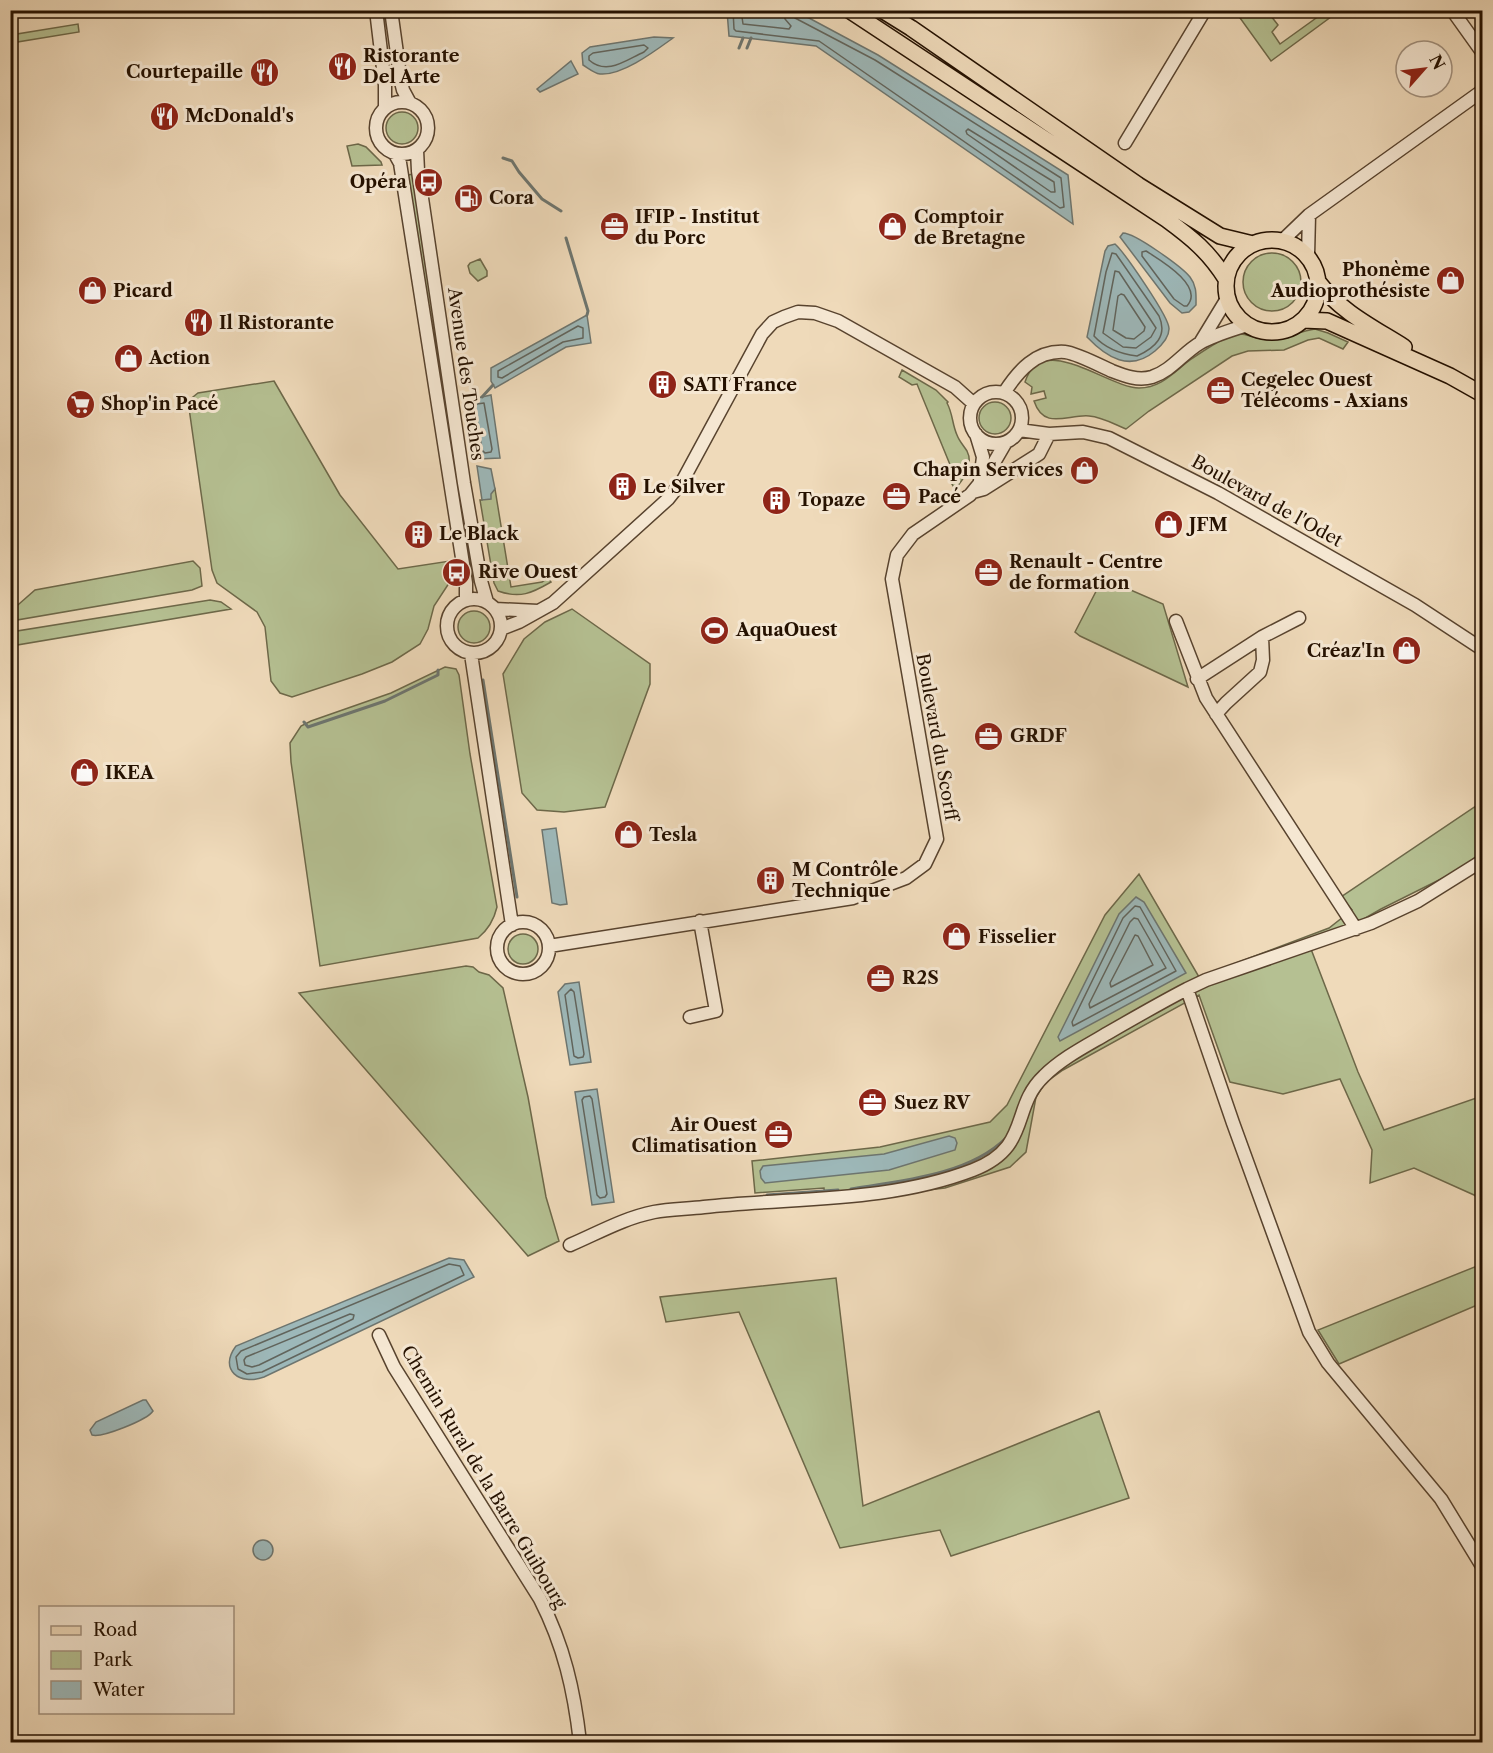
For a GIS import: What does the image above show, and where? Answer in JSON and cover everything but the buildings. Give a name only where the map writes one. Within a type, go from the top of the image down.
[{"type":"main road","points":[[849,10],[1166,219],[1195,240],[1212,257],[1227,279]]},
{"type":"main road","points":[[882,10],[1138,185],[1220,236],[1253,244]]},
{"type":"main road","points":[[1264,240],[1283,240],[1294,244],[1308,256],[1316,271],[1318,283],[1314,306],[1304,320],[1292,327],[1273,332],[1259,330],[1247,324],[1232,308],[1228,297],[1227,279],[1230,267],[1236,256],[1253,244],[1264,240]]},
{"type":"main road","points":[[1318,283],[1326,293],[1359,319],[1450,376]]},
{"type":"main road","points":[[1304,320],[1327,321],[1450,376],[1482,393]]},
{"type":"street","points":[[376,10],[386,85],[385,108],[376,123],[376,135],[383,147],[395,154],[407,154],[417,150],[426,138],[428,126],[423,114],[410,103],[403,90],[391,10]]},
{"type":"street","points":[[1125,143],[1205,10]]},
{"type":"street","points":[[1452,10],[1482,52]]},
{"type":"street","points":[[1283,240],[1310,215],[1482,91]]},
{"type":"street","points":[[385,108],[400,102],[410,103]]},
{"type":"street","name":"Avenue des Touches","points":[[417,150],[418,171],[464,483],[482,588],[491,605]]},
{"type":"street","name":"Avenue des Touches","points":[[395,154],[400,163],[413,236],[466,584],[466,600]]},
{"type":"street","points":[[1308,256],[1310,215]]},
{"type":"street","points":[[1200,343],[1228,297]]},
{"type":"street","points":[[501,629],[553,603],[668,499],[683,480],[762,334],[773,322],[798,312],[815,313],[838,321],[956,387],[974,404]]},
{"type":"street","points":[[1004,393],[1017,373],[1027,364],[1043,356],[1066,352],[1122,375],[1139,379],[1153,376],[1170,368],[1200,343],[1247,324]]},
{"type":"street","points":[[976,434],[989,443],[1006,442],[1014,437],[1022,421],[1018,404],[1004,393],[986,394],[974,404],[970,419],[982,457],[976,488],[984,489],[1039,454],[1049,434]]},
{"type":"street","name":"Boulevard de l'Odet","points":[[1019,430],[1049,434],[1083,432],[1109,438],[1218,492],[1415,604],[1482,649]]},
{"type":"street","name":"Boulevard du Scorff","points":[[549,945],[853,898],[906,878],[925,864],[937,839],[892,579],[897,555],[913,534],[964,500],[988,473],[1006,442]]},
{"type":"street","points":[[491,605],[500,618],[501,629],[492,647],[471,654],[456,647],[447,629],[448,618],[453,609],[466,600],[476,599],[491,605],[539,611]]},
{"type":"street","points":[[1197,679],[1262,637],[1299,618]]},
{"type":"street","points":[[1176,621],[1206,698],[1356,929]]},
{"type":"street","points":[[1216,714],[1260,672],[1263,660],[1262,637]]},
{"type":"street","points":[[471,654],[512,925]]},
{"type":"street","points":[[570,1245],[615,1224],[656,1212],[753,1202],[864,1196],[915,1186],[972,1170],[986,1164],[1007,1149],[1041,1078],[1066,1058],[1206,980],[1356,929],[1418,901],[1482,861]]},
{"type":"street","points":[[690,1017],[716,1011],[700,921]]},
{"type":"street","points":[[524,922],[537,926],[549,945],[547,959],[535,971],[522,974],[511,972],[502,964],[497,944],[500,936],[512,925],[524,922]]},
{"type":"street","points":[[1187,989],[1309,1332],[1328,1363],[1441,1499],[1482,1566]]},
{"type":"street","name":"Chemin Rural de la Barre Guibourg","points":[[379,1335],[394,1367],[550,1618],[565,1658],[576,1709],[580,1743]]},
{"type":"green space","points":[[1235,11],[1267,11],[1278,25],[1272,32],[1280,44],[1326,11],[1339,11],[1271,61]]},
{"type":"green space","points":[[78,24],[79,32],[11,43],[11,35]]},
{"type":"green space","points":[[402,112],[413,117],[418,128],[413,139],[402,144],[391,139],[386,128],[391,117]]},
{"type":"green space","points":[[358,144],[366,147],[382,165],[352,166],[347,146]]},
{"type":"green space","points":[[413,174],[476,579],[471,580],[408,175]]},
{"type":"green space","points":[[1266,253],[1278,253],[1293,261],[1301,276],[1301,288],[1293,303],[1278,311],[1266,311],[1251,303],[1243,288],[1243,276],[1251,261]]},
{"type":"green space","points":[[480,259],[487,271],[487,276],[478,281],[470,273],[468,266]]},
{"type":"green space","points":[[1315,329],[1348,342],[1343,349],[1319,338],[1284,350],[1248,351],[1232,356],[1126,429],[1094,417],[1057,419],[1044,416],[1034,401],[1046,398],[1044,391],[1031,394],[1032,387],[1025,382],[1034,367],[1046,361],[1060,361],[1126,386],[1147,387],[1161,382],[1200,353],[1235,334],[1276,340]]},
{"type":"green space","points":[[902,370],[936,390],[948,402],[955,431],[969,456],[969,467],[955,489],[947,476],[953,472],[917,384],[912,385],[899,377]]},
{"type":"green space","points":[[274,381],[340,495],[398,569],[450,561],[453,577],[434,606],[428,629],[420,644],[392,662],[292,697],[280,693],[271,681],[265,627],[257,612],[217,583],[212,570],[188,401],[198,393]]},
{"type":"green space","points":[[995,402],[1006,407],[1011,418],[1006,429],[995,434],[984,429],[979,418],[984,407]]},
{"type":"green space","points":[[495,489],[511,587],[542,582],[548,578],[551,582],[532,592],[513,595],[498,591],[494,583],[480,500]]},
{"type":"green space","points":[[193,561],[200,568],[202,586],[192,590],[11,621],[11,611],[35,590]]},
{"type":"green space","points":[[1103,578],[1163,604],[1188,687],[1075,632]]},
{"type":"green space","points":[[210,600],[221,602],[231,609],[11,646],[11,632]]},
{"type":"green space","points":[[572,609],[650,664],[650,684],[605,807],[564,812],[537,810],[522,793],[503,674],[524,639],[545,622]]},
{"type":"green space","points":[[474,611],[485,616],[490,627],[485,638],[474,643],[463,638],[458,627],[463,616]]},
{"type":"green space","points":[[445,667],[456,669],[459,675],[470,754],[497,907],[494,916],[488,928],[478,938],[320,966],[290,743],[301,726],[311,721],[391,693]]},
{"type":"green space","points":[[1482,802],[1482,852],[1459,870],[1381,909],[1311,949],[1358,1072],[1384,1130],[1482,1096],[1482,1202],[1474,1195],[1414,1168],[1370,1183],[1372,1150],[1340,1079],[1283,1094],[1230,1082],[1199,995],[1063,1070],[1045,1083],[1036,1097],[1026,1152],[1010,1167],[945,1188],[825,1202],[824,1188],[755,1193],[752,1161],[880,1147],[990,1122],[1007,1105],[1105,915],[1139,874],[1199,977],[1329,928],[1352,910],[1341,897]]},
{"type":"green space","points":[[523,934],[534,938],[538,949],[534,960],[523,964],[512,960],[508,949],[512,938]]},
{"type":"green space","points":[[466,966],[489,975],[503,988],[528,1097],[546,1197],[559,1241],[528,1256],[299,993]]},
{"type":"green space","points":[[1482,1264],[1482,1303],[1339,1364],[1318,1330]]},
{"type":"green space","points":[[836,1278],[863,1506],[1099,1411],[1129,1498],[951,1556],[940,1530],[840,1548],[739,1312],[666,1322],[660,1297]]},
{"type":"water","points":[[727,11],[791,11],[809,18],[878,55],[1068,175],[1073,224],[816,46],[729,36]]},
{"type":"water","points":[[654,37],[673,38],[638,62],[609,74],[593,72],[583,65],[582,53],[590,47]]},
{"type":"water","points":[[571,61],[578,74],[540,92],[537,89]]},
{"type":"water","points":[[1123,233],[1137,238],[1158,251],[1190,277],[1195,287],[1196,305],[1189,312],[1182,313],[1170,303],[1120,237]]},
{"type":"water","points":[[1115,244],[1155,299],[1169,329],[1166,338],[1155,351],[1137,361],[1119,360],[1103,351],[1087,337],[1105,251],[1108,246]]},
{"type":"water","points":[[587,315],[591,343],[566,347],[495,388],[491,381],[491,368]]},
{"type":"water","points":[[491,395],[500,458],[478,459],[468,400]]},
{"type":"water","points":[[477,466],[491,469],[495,489],[491,494],[491,499],[482,500]]},
{"type":"water","points":[[556,828],[567,904],[560,905],[552,903],[542,830]]},
{"type":"water","points":[[1136,897],[1144,902],[1186,973],[1060,1041],[1058,1037],[1119,914]]},
{"type":"water","points":[[579,982],[591,1062],[570,1065],[558,992],[565,984]]},
{"type":"water","points":[[597,1089],[614,1202],[592,1205],[575,1092]]},
{"type":"water","points":[[949,1136],[955,1138],[957,1143],[955,1150],[889,1170],[765,1183],[761,1178],[760,1171],[763,1166],[884,1154]]},
{"type":"water","points":[[449,1258],[464,1260],[474,1277],[264,1377],[247,1379],[234,1374],[231,1369],[229,1362],[236,1346]]},
{"type":"water","points":[[146,1400],[153,1411],[149,1415],[114,1431],[92,1435],[90,1430],[96,1422]]},
{"type":"water","points":[[263,1540],[270,1543],[273,1550],[270,1557],[263,1560],[256,1557],[253,1550],[256,1543]]},
{"type":"waterway","points":[[739,48],[743,38]]},
{"type":"waterway","points":[[747,48],[751,38]]},
{"type":"waterway","points":[[503,158],[512,161],[542,199],[561,211]]},
{"type":"waterway","points":[[566,238],[588,311],[587,315]]},
{"type":"waterway","points":[[482,397],[493,385]]},
{"type":"waterway","points":[[304,722],[308,727],[385,701],[438,675],[438,670]]},
{"type":"waterway","points":[[483,680],[517,897]]},
{"type":"waterway","points":[[851,1189],[912,1179],[954,1168],[991,1150],[1006,1138]]},
{"type":"waterway","points":[[767,1195],[838,1190]]},
{"type":"place","name":"Ristorante Del Arte","points":[[342,66]]},
{"type":"place","name":"Courtepaille","points":[[264,72]]},
{"type":"place","name":"McDonald's","points":[[164,116]]},
{"type":"place","name":"Opéra","points":[[428,182]]},
{"type":"place","name":"Cora","points":[[468,198]]},
{"type":"place","name":"IFIP - Institut du Porc","points":[[614,227]]},
{"type":"place","name":"Comptoir de Bretagne","points":[[893,227]]},
{"type":"place","name":"Phonème Audioprothésiste","points":[[1451,280]]},
{"type":"place","name":"Picard","points":[[92,291]]},
{"type":"place","name":"Il Ristorante","points":[[198,323]]},
{"type":"place","name":"Action","points":[[128,358]]},
{"type":"place","name":"SATI France","points":[[662,385]]},
{"type":"place","name":"Cegelec Ouest Télécoms - Axians","points":[[1220,390]]},
{"type":"place","name":"Shop'in Pacé","points":[[80,404]]},
{"type":"place","name":"Chapin Services","points":[[1084,470]]},
{"type":"place","name":"Le Silver","points":[[622,487]]},
{"type":"place","name":"Pacé","points":[[897,497]]},
{"type":"place","name":"Topaze","points":[[777,500]]},
{"type":"place","name":"JFM","points":[[1168,525]]},
{"type":"place","name":"Le Black","points":[[418,534]]},
{"type":"place","name":"Rive Ouest","points":[[457,572]]},
{"type":"place","name":"Renault - Centre de formation","points":[[988,572]]},
{"type":"place","name":"AquaOuest","points":[[715,630]]},
{"type":"place","name":"Créaz'In","points":[[1406,651]]},
{"type":"place","name":"GRDF","points":[[989,736]]},
{"type":"place","name":"IKEA","points":[[84,773]]},
{"type":"place","name":"Tesla","points":[[628,835]]},
{"type":"place","name":"M Contrôle Technique","points":[[771,880]]},
{"type":"place","name":"Fisselier","points":[[957,937]]},
{"type":"place","name":"R2S","points":[[881,978]]},
{"type":"place","name":"Suez RV","points":[[873,1103]]},
{"type":"place","name":"Air Ouest Climatisation","points":[[778,1135]]}]
